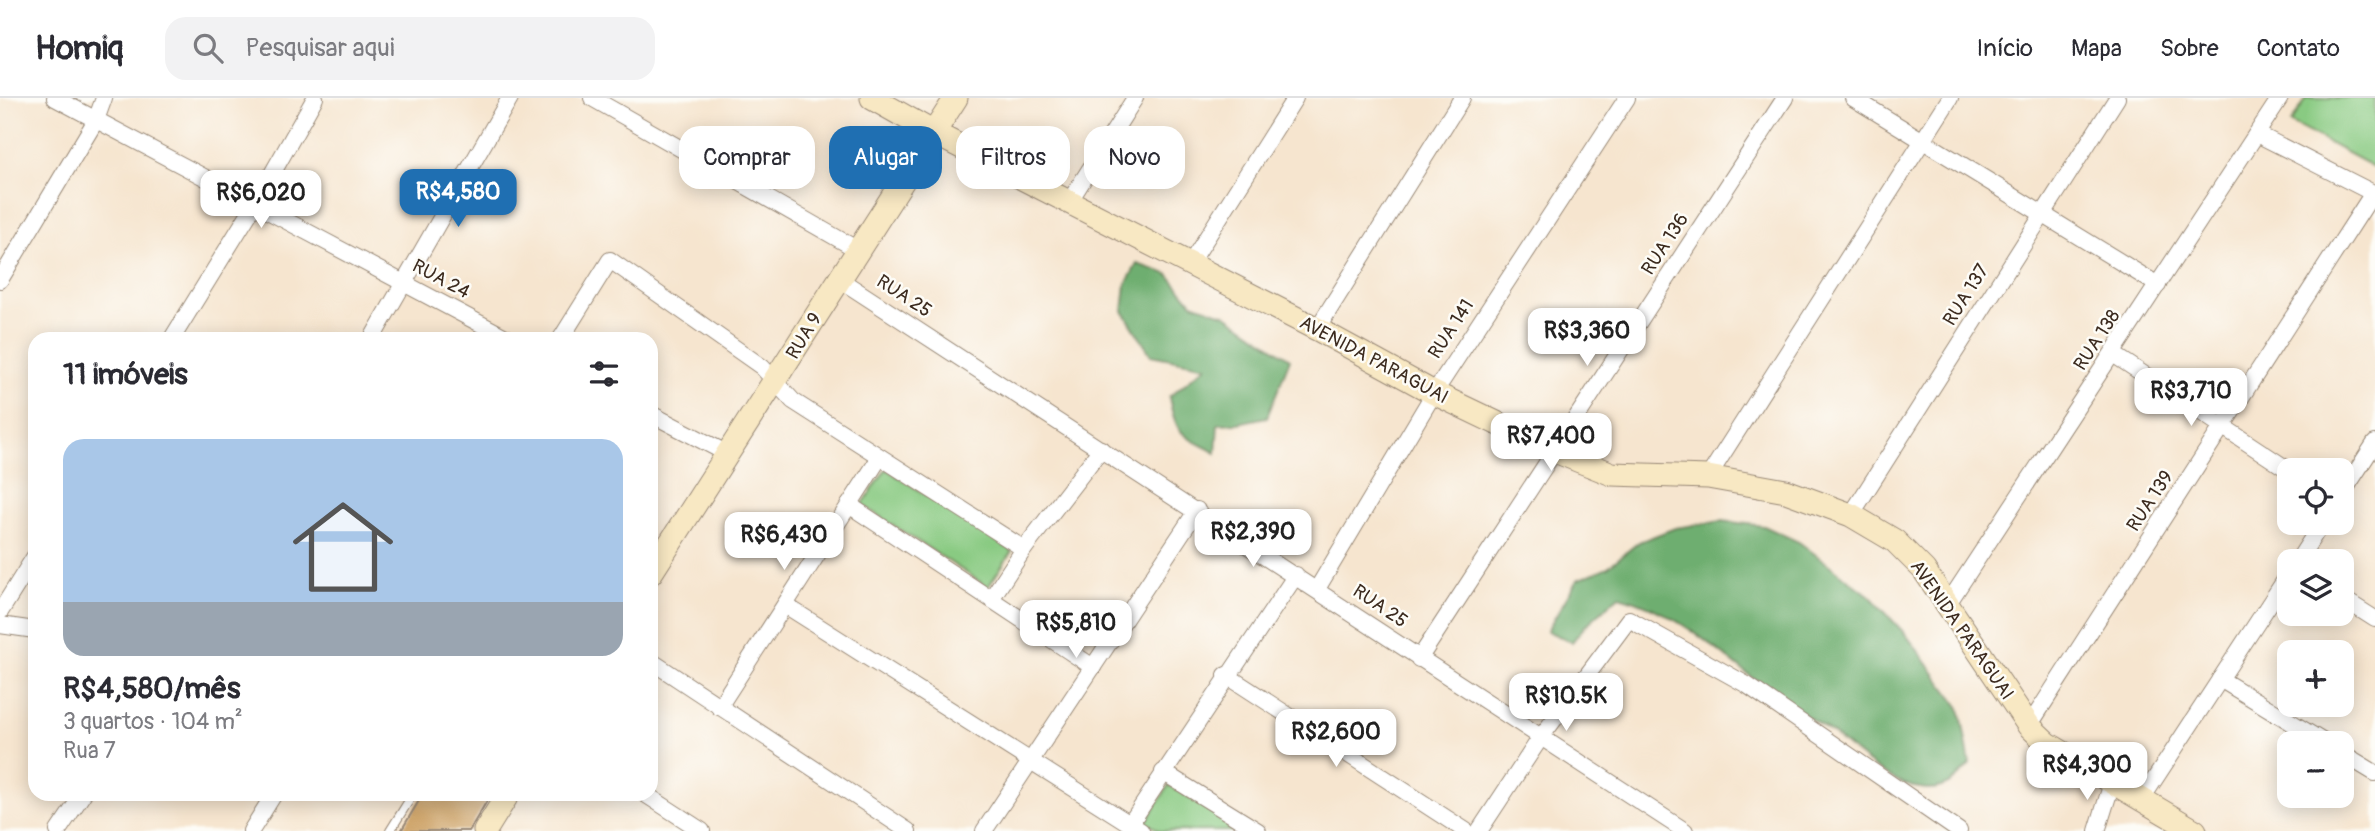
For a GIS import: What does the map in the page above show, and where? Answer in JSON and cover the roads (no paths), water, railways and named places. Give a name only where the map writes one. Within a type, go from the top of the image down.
[{"type":"street","name":"RUA 24","points":[[55,98],[496,332]]},
{"type":"street","points":[[0,280],[96,120],[104,98]]},
{"type":"street","points":[[176,332],[255,204],[315,98]]},
{"type":"street","points":[[377,332],[510,98]]},
{"type":"street","points":[[592,98],[858,250]]},
{"type":"street","name":"AVENIDA PARAGUAI","points":[[872,98],[922,126]]},
{"type":"street","name":"RUA 9","points":[[938,126],[956,98]]},
{"type":"street","points":[[1069,202],[1135,98]]},
{"type":"street","points":[[1190,264],[1295,98]]},
{"type":"street","points":[[1317,329],[1462,98]]},
{"type":"street","name":"RUA 141","points":[[1317,589],[1434,393],[1627,98]]},
{"type":"street","name":"RUA 136","points":[[1419,659],[1784,98]]},
{"type":"street","points":[[1853,98],[2158,285]]},
{"type":"street","points":[[1708,477],[1951,98]]},
{"type":"street","name":"RUA 137","points":[[1851,515],[2117,98]]},
{"type":"street","name":"RUA 138","points":[[1947,605],[2280,98]]},
{"type":"street","points":[[2257,134],[2374,193]]},
{"type":"street","name":"AVENIDA PARAGUAI","points":[[942,137],[1317,329],[1434,393],[1555,451],[1612,474],[1708,477],[1786,491],[1851,515],[1895,541],[1924,570],[2029,726],[2048,744],[2195,831]]},
{"type":"street","name":"RUA 9","points":[[658,562],[898,189]]},
{"type":"street","name":"RUA 139","points":[[2029,726],[2374,193]]},
{"type":"street","points":[[565,332],[610,260],[762,367],[793,401],[1024,549]]},
{"type":"street","name":"RUA 25","points":[[839,279],[1197,510],[1419,659],[1685,831]]},
{"type":"street","points":[[2113,354],[2277,462]]},
{"type":"street","points":[[658,418],[728,454]]},
{"type":"street","points":[[2354,475],[2375,443]]},
{"type":"street","points":[[991,599],[1024,549],[1101,449]]},
{"type":"street","points":[[719,706],[880,457]]},
{"type":"street","points":[[849,505],[1093,667]]},
{"type":"street","points":[[984,831],[1197,510]]},
{"type":"street","points":[[0,612],[28,567]]},
{"type":"street","points":[[785,605],[1135,828],[1163,772],[1296,575]]},
{"type":"street","points":[[2141,800],[2277,592]]},
{"type":"street","points":[[2354,606],[2375,619]]},
{"type":"street","points":[[1479,831],[1541,737],[1629,619],[1747,685],[1959,831]]},
{"type":"street","points":[[0,625],[28,629]]},
{"type":"street","points":[[658,667],[908,831]]},
{"type":"street","points":[[1226,675],[1466,831]]},
{"type":"street","points":[[2220,679],[2306,731]]},
{"type":"street","points":[[2354,760],[2375,773]]},
{"type":"street","points":[[1163,772],[1258,831]]},
{"type":"street","points":[[2097,831],[2112,783]]},
{"type":"street","points":[[58,831],[78,801]]},
{"type":"street","points":[[251,831],[270,801]]},
{"type":"street","points":[[485,831],[504,801]]},
{"type":"street","points":[[656,801],[702,831]]},
{"type":"lane","points":[[390,831],[409,801]]}]
